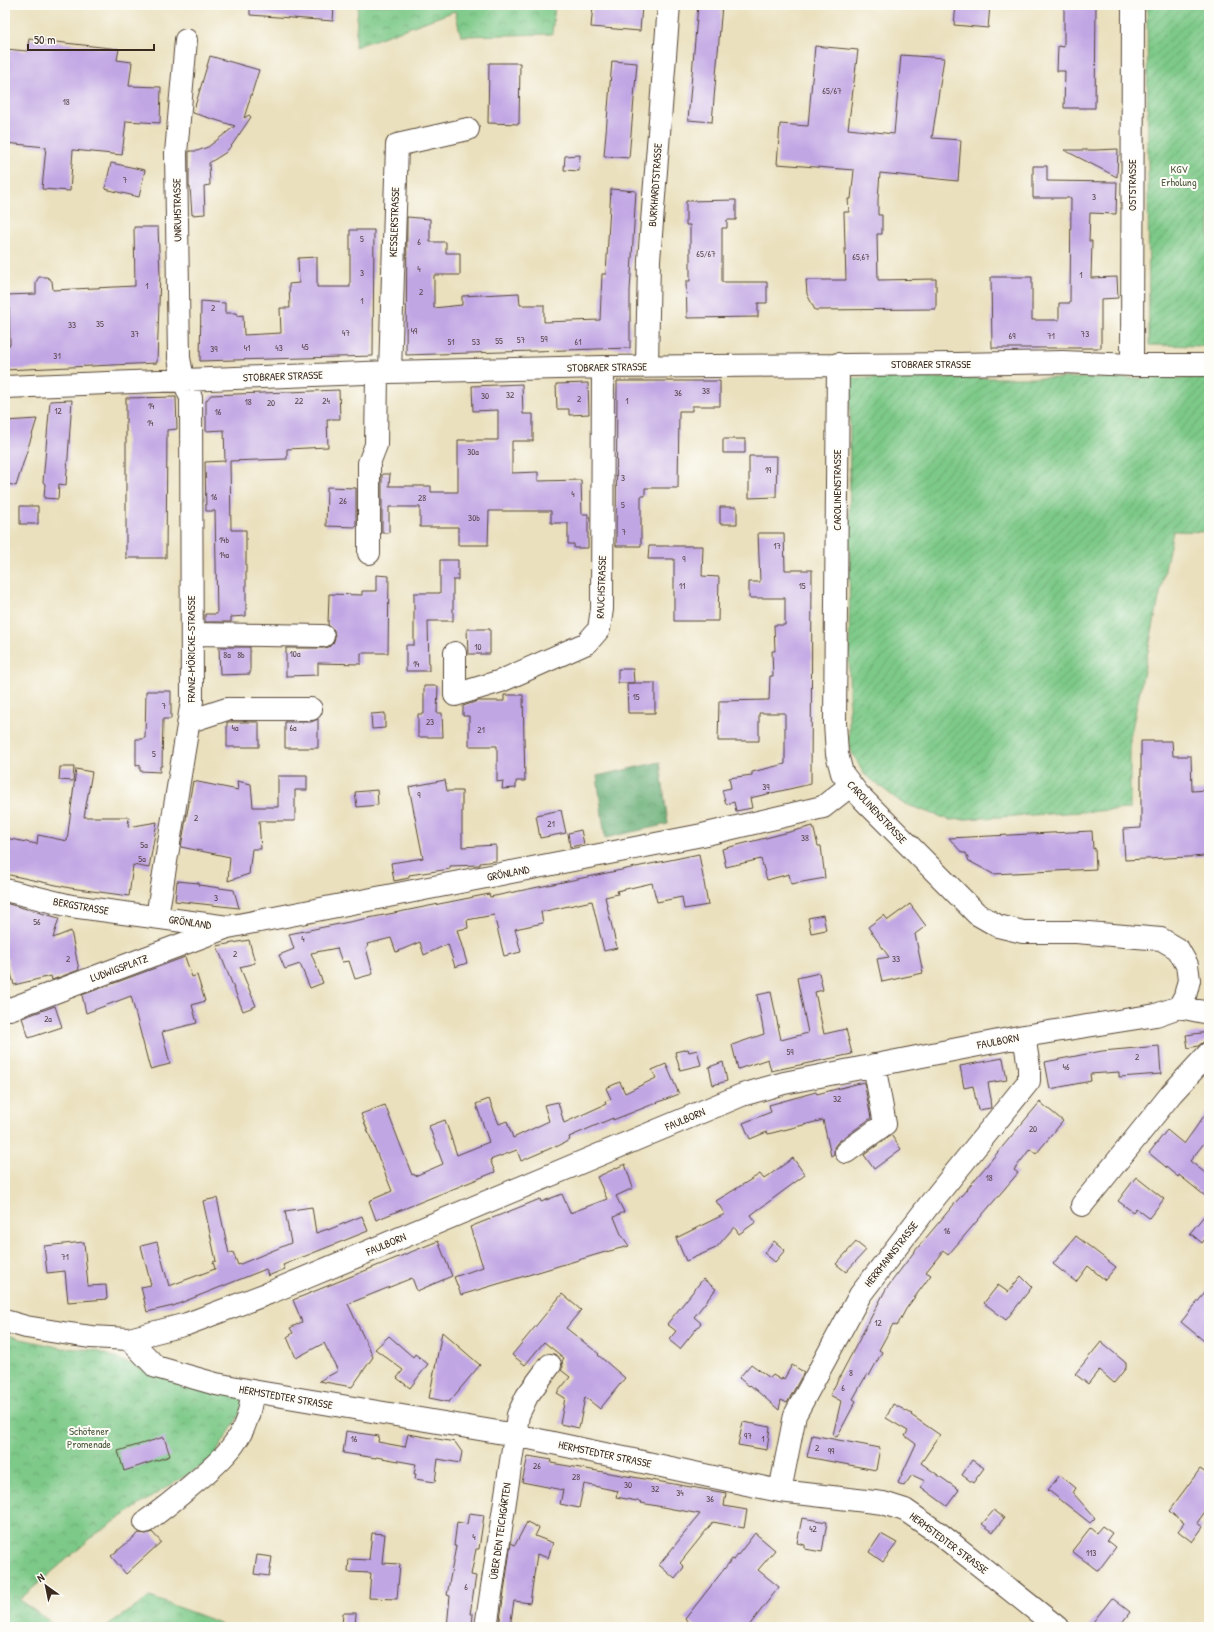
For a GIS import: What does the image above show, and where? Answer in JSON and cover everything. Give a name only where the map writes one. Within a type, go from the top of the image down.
[{"type":"street","name":"BURKHARDTSTRASSE","points":[[647,366],[649,260],[669,5]]},
{"type":"street","name":"OSTSTRASSE","points":[[1132,365],[1133,5]]},
{"type":"street","name":"UNRUHSTRASSE","points":[[184,379],[179,358],[176,153],[186,40]]},
{"type":"street","name":"KESSLERSTRASSE","points":[[384,372],[397,145],[468,129]]},
{"type":"street","name":"STOBRAER STRASSE","points":[[5,387],[384,372],[647,366],[1063,362],[1132,365],[1209,364]]},
{"type":"street","name":"CAROLINENSTRASSE","points":[[838,364],[835,723],[837,754],[842,773],[851,785],[901,838],[977,914],[998,926],[1023,932],[1076,932],[1161,939],[1178,949],[1187,965],[1189,980],[1185,996],[1179,1007]]},
{"type":"street","name":"RAUCHSTRASSE","points":[[455,653],[455,695],[501,682],[587,643],[599,629],[602,609],[603,367]]},
{"type":"street","points":[[369,553],[369,463],[376,445],[384,372]]},
{"type":"street","name":"FRANZ-MÖRICKE-STRASSE","points":[[157,917],[190,721],[192,701],[191,398],[184,379]]},
{"type":"street","points":[[192,634],[323,636]]},
{"type":"street","points":[[190,721],[227,709],[311,709]]},
{"type":"street","name":"GRÖNLAND","points":[[157,917],[228,927],[702,835],[823,807],[851,785]]},
{"type":"street","name":"BERGSTRASSE","points":[[5,890],[71,906],[157,917]]},
{"type":"street","name":"LUDWIGSPLATZ","points":[[10,1009],[228,927]]},
{"type":"street","points":[[1179,1007],[1209,1014]]},
{"type":"street","name":"FAULBORN","points":[[129,1339],[187,1324],[269,1293],[742,1096],[784,1083],[1024,1036],[1156,1015],[1179,1007]]},
{"type":"street","name":"HERRMANNSTRASSE","points":[[780,1491],[795,1415],[860,1295],[929,1205],[1028,1081],[1029,1067],[1024,1036]]},
{"type":"street","points":[[1082,1205],[1172,1093],[1209,1053]]},
{"type":"street","points":[[846,1152],[885,1124],[874,1065]]},
{"type":"street","points":[[5,1321],[26,1327],[63,1333],[129,1339]]},
{"type":"street","name":"HERMSTEDTER STRASSE","points":[[129,1339],[156,1367],[216,1384],[515,1436],[780,1491],[883,1503],[905,1510],[940,1534],[1057,1627]]},
{"type":"street","name":"ÜBER DEN TEICHGÄRTEN","points":[[486,1627],[518,1415],[527,1396],[550,1365]]},
{"type":"street","points":[[145,1522],[214,1467],[224,1457],[236,1442],[247,1422],[252,1391]]},
{"type":"green space","points":[[358,5],[555,5],[552,34],[461,36],[455,11],[355,47]]},
{"type":"green space","name":"KGV Erholung","points":[[1147,5],[1209,5],[1209,346],[1149,345]]},
{"type":"green space","points":[[850,378],[1209,378],[1209,532],[1173,531],[1130,738],[1130,809],[950,820],[902,803],[864,774],[849,747]]},
{"type":"green space","points":[[660,762],[668,824],[605,838],[597,776]]},
{"type":"green space","name":"Schötener Promenade","points":[[5,1334],[62,1348],[95,1350],[150,1372],[249,1399],[212,1460],[162,1490],[96,1534],[19,1600],[58,1627],[5,1627]]},
{"type":"green space","points":[[150,1597],[218,1622],[223,1627],[106,1627]]},
{"type":"building","points":[[250,5],[334,5],[333,21],[250,15]]},
{"type":"building","points":[[593,5],[642,6],[640,31],[591,27]]},
{"type":"building","points":[[698,5],[722,5],[712,122],[688,120]]},
{"type":"building","points":[[956,5],[990,5],[988,28],[954,25]]},
{"type":"building","points":[[1064,5],[1096,5],[1095,108],[1064,108],[1065,71],[1057,71],[1058,46],[1064,47]]},
{"type":"building","points":[[29,39],[119,49],[117,60],[132,62],[129,86],[161,87],[160,123],[126,121],[122,155],[73,150],[70,191],[42,189],[46,147],[5,143],[5,49],[27,51]]},
{"type":"building","points":[[815,46],[858,50],[848,129],[894,134],[901,55],[944,58],[932,138],[961,140],[958,181],[880,173],[878,199],[878,215],[882,215],[882,234],[877,234],[878,280],[936,279],[936,309],[815,310],[807,294],[806,280],[846,280],[844,212],[849,212],[848,199],[851,199],[854,170],[777,164],[780,124],[808,126]]},
{"type":"building","points":[[210,56],[259,70],[244,118],[249,115],[251,117],[225,153],[209,163],[210,185],[204,186],[205,214],[192,215],[189,187],[189,151],[197,151],[208,147],[235,126],[193,113]]},
{"type":"building","points":[[612,61],[637,63],[629,158],[604,156]]},
{"type":"building","points":[[489,63],[520,63],[519,124],[488,123]]},
{"type":"building","points":[[1118,149],[1117,177],[1064,150],[1095,150]]},
{"type":"building","points":[[580,155],[579,171],[564,170],[565,156]]},
{"type":"building","points":[[111,163],[145,170],[139,197],[105,189]]},
{"type":"building","points":[[1033,166],[1047,166],[1047,181],[1117,182],[1116,214],[1090,213],[1089,241],[1092,241],[1091,278],[1117,277],[1118,298],[1101,299],[1101,348],[992,348],[991,277],[1032,277],[1032,320],[1059,320],[1059,303],[1070,303],[1071,198],[1033,198]]},
{"type":"building","points":[[611,189],[636,191],[630,291],[630,348],[406,355],[407,217],[430,219],[430,242],[446,242],[446,253],[460,253],[460,275],[434,275],[434,308],[462,305],[462,296],[519,293],[520,305],[544,305],[544,322],[600,320],[602,274],[606,274]]},
{"type":"building","points":[[736,200],[736,220],[727,220],[727,228],[722,228],[722,282],[767,282],[767,303],[758,303],[758,317],[687,318],[686,281],[690,281],[690,225],[686,225],[686,201]]},
{"type":"building","points":[[134,227],[158,227],[160,274],[157,363],[5,370],[5,345],[10,345],[9,308],[5,308],[5,295],[36,294],[36,282],[39,277],[47,277],[52,281],[53,290],[135,286]]},
{"type":"building","points":[[350,230],[374,230],[373,356],[200,361],[201,301],[225,303],[225,313],[236,313],[237,316],[243,315],[244,335],[281,333],[280,308],[290,308],[289,284],[299,283],[298,258],[317,257],[317,287],[350,287]]},
{"type":"building","points":[[617,381],[720,381],[720,406],[692,406],[692,411],[679,411],[678,488],[645,488],[645,496],[641,496],[641,546],[616,546]]},
{"type":"building","points":[[588,383],[589,414],[569,415],[569,409],[557,409],[556,384]]},
{"type":"building","points":[[522,384],[523,414],[533,414],[533,441],[512,441],[512,473],[538,472],[538,481],[581,480],[582,514],[588,514],[588,548],[574,548],[574,544],[568,544],[568,523],[551,523],[551,511],[489,511],[488,545],[458,545],[458,527],[420,527],[420,507],[389,507],[389,533],[382,533],[382,474],[390,474],[389,486],[431,486],[431,492],[458,492],[458,440],[498,440],[498,410],[473,411],[472,386]]},
{"type":"building","points":[[339,390],[340,419],[327,419],[328,447],[287,449],[287,459],[230,461],[231,530],[246,530],[246,616],[231,617],[231,622],[205,622],[205,614],[217,614],[215,511],[206,511],[205,462],[225,461],[224,430],[206,431],[206,401],[211,395]]},
{"type":"building","points":[[176,397],[177,429],[167,430],[166,558],[126,558],[126,398]]},
{"type":"building","points":[[72,400],[66,485],[59,484],[58,499],[44,498],[45,484],[43,482],[50,401]]},
{"type":"building","points":[[37,419],[16,486],[5,483],[5,421]]},
{"type":"building","points":[[723,439],[745,439],[745,453],[723,453]]},
{"type":"building","points":[[749,456],[777,456],[776,497],[749,498]]},
{"type":"building","points":[[327,487],[356,488],[356,527],[326,526]]},
{"type":"building","points":[[20,506],[38,506],[38,524],[20,524]]},
{"type":"building","points":[[720,507],[737,507],[737,524],[720,524]]},
{"type":"building","points":[[758,533],[784,533],[785,570],[812,570],[811,784],[750,798],[752,808],[736,811],[734,802],[726,804],[722,790],[731,788],[729,778],[752,775],[752,772],[785,764],[785,713],[759,713],[759,741],[718,741],[719,701],[769,700],[770,676],[773,676],[772,651],[775,651],[774,625],[785,625],[785,598],[749,598],[749,582],[760,582]]},
{"type":"building","points":[[649,546],[703,546],[702,576],[719,577],[718,621],[674,621],[674,559],[648,559]]},
{"type":"building","points":[[440,560],[458,560],[458,580],[453,580],[453,621],[428,621],[429,671],[406,671],[406,645],[414,645],[414,593],[440,593]]},
{"type":"building","points":[[376,575],[389,576],[388,653],[361,653],[361,664],[318,663],[318,675],[286,676],[286,648],[323,648],[329,647],[334,642],[334,630],[328,625],[329,594],[362,595],[362,591],[376,591]]},
{"type":"building","points":[[467,629],[490,629],[490,654],[468,654]]},
{"type":"building","points":[[219,647],[250,647],[250,674],[220,675]]},
{"type":"building","points":[[618,669],[633,669],[634,683],[618,683]]},
{"type":"building","points":[[627,683],[655,683],[655,713],[628,713]]},
{"type":"building","points":[[424,686],[438,686],[437,713],[442,713],[443,737],[418,737],[418,714],[424,714]]},
{"type":"building","points":[[146,691],[171,691],[171,719],[163,719],[162,766],[160,766],[160,772],[140,771],[140,765],[136,766],[136,739],[145,738]]},
{"type":"building","points":[[504,695],[523,695],[525,781],[516,781],[516,788],[502,789],[503,781],[497,782],[497,746],[469,746],[469,716],[463,716],[463,706],[478,701],[504,701]]},
{"type":"building","points":[[385,713],[385,728],[372,729],[371,714]]},
{"type":"building","points":[[318,719],[318,748],[285,748],[285,722],[311,722]]},
{"type":"building","points":[[227,722],[259,722],[259,747],[227,747]]},
{"type":"building","points":[[1141,741],[1172,741],[1173,756],[1191,756],[1192,791],[1209,790],[1209,856],[1125,860],[1123,829],[1141,828]]},
{"type":"building","points":[[60,767],[74,767],[73,781],[59,780]]},
{"type":"building","points":[[76,769],[92,772],[84,817],[129,817],[128,827],[157,822],[149,868],[133,865],[129,896],[70,888],[5,874],[5,838],[37,844],[38,835],[67,841]]},
{"type":"building","points":[[278,776],[307,776],[307,790],[295,790],[295,821],[259,821],[261,849],[252,849],[249,874],[228,881],[230,857],[181,847],[193,781],[238,790],[237,781],[251,784],[253,807],[278,807]]},
{"type":"building","points":[[445,780],[447,791],[462,791],[462,847],[496,845],[496,861],[480,863],[480,865],[450,866],[450,869],[409,875],[409,878],[394,881],[391,863],[423,858],[409,787]]},
{"type":"building","points":[[377,790],[378,805],[357,807],[355,792]]},
{"type":"building","points":[[561,810],[566,833],[540,838],[536,815]]},
{"type":"building","points":[[813,826],[818,846],[821,846],[825,878],[791,884],[789,874],[767,880],[761,859],[726,867],[722,849]]},
{"type":"building","points":[[581,830],[584,844],[570,847],[568,833]]},
{"type":"building","points":[[1092,831],[1093,849],[1095,848],[1096,869],[993,874],[969,861],[966,853],[962,853],[949,838]]},
{"type":"building","points":[[699,854],[708,905],[684,909],[682,897],[657,902],[652,883],[617,891],[618,894],[605,897],[617,948],[604,951],[592,901],[541,912],[543,923],[515,929],[521,952],[504,956],[494,915],[467,920],[468,928],[457,930],[467,963],[455,967],[448,944],[424,955],[420,942],[396,952],[391,938],[367,944],[368,947],[366,948],[373,974],[355,979],[349,961],[342,962],[337,948],[311,953],[323,983],[310,988],[300,964],[285,969],[279,955],[294,949],[289,934],[489,894],[490,897]]},
{"type":"building","points":[[177,881],[199,883],[199,885],[234,890],[239,908],[175,901]]},
{"type":"building","points":[[5,903],[59,918],[53,938],[71,931],[79,970],[52,980],[51,976],[14,985],[5,949]]},
{"type":"building","points":[[910,904],[926,926],[915,934],[923,973],[882,982],[877,959],[889,957],[868,927],[884,915],[888,920]]},
{"type":"building","points":[[823,915],[826,930],[811,933],[808,918]]},
{"type":"building","points":[[249,940],[255,963],[240,967],[256,1006],[243,1011],[217,946]]},
{"type":"building","points":[[185,957],[192,977],[197,975],[205,1001],[192,1005],[197,1023],[162,1032],[170,1064],[150,1069],[131,996],[86,1013],[82,995]]},
{"type":"building","points":[[819,973],[823,990],[815,992],[824,1034],[846,1029],[852,1054],[771,1071],[768,1059],[738,1069],[732,1045],[764,1034],[757,995],[771,992],[781,1040],[808,1033],[797,978]]},
{"type":"building","points":[[55,1006],[62,1027],[29,1038],[22,1018]]},
{"type":"building","points":[[1209,1032],[1209,1041],[1205,1041],[1198,1046],[1188,1048],[1186,1035]]},
{"type":"building","points":[[1159,1046],[1161,1074],[1119,1077],[1119,1072],[1090,1074],[1091,1081],[1050,1089],[1045,1062],[1102,1051]]},
{"type":"building","points":[[688,1049],[689,1052],[697,1050],[701,1065],[680,1070],[675,1052]]},
{"type":"building","points":[[1003,1058],[1007,1080],[988,1083],[991,1108],[978,1110],[973,1086],[964,1088],[960,1066]]},
{"type":"building","points":[[723,1062],[727,1081],[713,1085],[709,1067]]},
{"type":"building","points":[[666,1064],[679,1094],[613,1120],[613,1118],[569,1137],[570,1140],[556,1147],[521,1161],[517,1150],[490,1160],[495,1172],[376,1220],[369,1201],[392,1191],[361,1114],[385,1105],[412,1175],[414,1174],[415,1176],[443,1164],[429,1126],[445,1120],[457,1155],[489,1142],[476,1104],[489,1099],[499,1124],[507,1121],[513,1138],[549,1121],[544,1105],[558,1102],[564,1123],[606,1104],[605,1101],[611,1099],[606,1088],[620,1082],[625,1093],[656,1078],[652,1070]]},
{"type":"building","points":[[864,1082],[871,1118],[838,1142],[834,1147],[834,1154],[831,1156],[823,1120],[768,1134],[767,1132],[750,1139],[743,1123],[771,1112],[769,1105],[816,1092],[817,1094]]},
{"type":"building","points":[[1040,1102],[1063,1121],[1036,1154],[1030,1149],[1014,1170],[1018,1173],[948,1255],[943,1251],[926,1272],[931,1275],[906,1309],[897,1326],[893,1324],[879,1350],[882,1352],[869,1376],[867,1374],[853,1399],[856,1401],[837,1437],[833,1435],[841,1401],[830,1395],[886,1289],[914,1252]]},
{"type":"building","points":[[1209,1109],[1209,1137],[1190,1161],[1209,1176],[1209,1199],[1179,1175],[1178,1177],[1149,1153],[1167,1130],[1184,1144]]},
{"type":"building","points":[[891,1135],[901,1149],[874,1169],[864,1155]]},
{"type":"building","points":[[793,1158],[805,1175],[751,1215],[756,1222],[739,1234],[734,1227],[716,1248],[686,1261],[676,1238],[725,1214],[716,1201],[760,1174],[764,1179]]},
{"type":"building","points":[[625,1164],[633,1188],[616,1196],[624,1212],[614,1217],[621,1234],[629,1246],[461,1295],[454,1277],[483,1267],[470,1227],[540,1199],[541,1202],[562,1194],[570,1213],[607,1199],[597,1177]]},
{"type":"building","points":[[1136,1177],[1164,1199],[1149,1218],[1136,1208],[1133,1212],[1118,1201]]},
{"type":"building","points":[[217,1198],[229,1254],[233,1252],[238,1265],[291,1243],[285,1211],[312,1207],[316,1233],[328,1230],[362,1216],[368,1231],[283,1265],[285,1269],[268,1276],[266,1269],[173,1306],[147,1312],[141,1287],[151,1285],[141,1246],[157,1242],[169,1286],[215,1269],[213,1262],[216,1261],[203,1201]]},
{"type":"building","points":[[1209,1210],[1209,1234],[1202,1243],[1190,1233]]},
{"type":"building","points":[[1076,1236],[1116,1267],[1105,1280],[1088,1266],[1076,1282],[1053,1264]]},
{"type":"building","points":[[438,1241],[452,1276],[417,1291],[412,1278],[348,1304],[373,1357],[352,1387],[319,1381],[338,1371],[324,1343],[296,1358],[287,1337],[293,1333],[290,1328],[302,1322],[293,1300]]},
{"type":"building","points":[[774,1241],[785,1250],[775,1262],[764,1253]]},
{"type":"building","points":[[84,1242],[88,1286],[106,1285],[107,1299],[68,1302],[65,1271],[47,1273],[44,1246]]},
{"type":"building","points":[[856,1242],[866,1250],[846,1272],[836,1264]]},
{"type":"building","points":[[1021,1276],[1032,1287],[1006,1320],[984,1303],[998,1285],[1008,1292]]},
{"type":"building","points":[[703,1279],[716,1289],[694,1317],[701,1323],[680,1349],[669,1340],[676,1331],[667,1324]]},
{"type":"building","points":[[1209,1288],[1209,1345],[1181,1322]]},
{"type":"building","points":[[562,1294],[581,1310],[566,1328],[599,1354],[598,1355],[625,1378],[600,1409],[585,1397],[579,1428],[560,1424],[565,1398],[557,1393],[570,1377],[561,1370],[563,1367],[562,1361],[564,1358],[544,1342],[525,1365],[512,1355]]},
{"type":"building","points":[[442,1332],[480,1365],[449,1402],[429,1398]]},
{"type":"building","points":[[389,1336],[413,1357],[415,1354],[428,1364],[410,1388],[397,1378],[403,1370],[375,1349]]},
{"type":"building","points":[[1101,1342],[1126,1363],[1126,1368],[1114,1383],[1099,1370],[1088,1384],[1075,1374]]},
{"type":"building","points":[[751,1364],[770,1378],[773,1375],[781,1380],[782,1378],[784,1379],[792,1365],[804,1372],[787,1403],[781,1400],[779,1410],[750,1385],[749,1386],[739,1378]]},
{"type":"building","points":[[893,1404],[912,1414],[911,1415],[940,1435],[921,1463],[959,1490],[947,1506],[921,1487],[925,1481],[912,1475],[904,1486],[898,1483],[916,1444],[905,1436],[908,1431],[886,1418]]},
{"type":"building","points":[[743,1422],[770,1427],[767,1450],[738,1445]]},
{"type":"building","points":[[346,1431],[379,1436],[378,1442],[405,1447],[408,1434],[455,1442],[462,1452],[460,1463],[438,1459],[435,1482],[415,1479],[416,1474],[414,1474],[416,1464],[343,1453]]},
{"type":"building","points":[[812,1435],[880,1448],[876,1470],[807,1457]]},
{"type":"building","points":[[164,1437],[170,1456],[124,1471],[118,1451]]},
{"type":"building","points":[[528,1456],[552,1460],[551,1463],[726,1493],[724,1506],[747,1510],[744,1528],[713,1522],[680,1563],[684,1567],[675,1579],[659,1565],[700,1514],[616,1497],[618,1491],[584,1484],[579,1508],[560,1504],[563,1490],[522,1482]]},
{"type":"building","points":[[972,1460],[984,1468],[973,1483],[962,1475]]},
{"type":"building","points":[[1200,1469],[1209,1475],[1209,1506],[1197,1523],[1203,1527],[1192,1542],[1178,1531],[1184,1523],[1169,1511]]},
{"type":"building","points":[[1060,1475],[1076,1488],[1073,1493],[1095,1518],[1090,1523],[1048,1490]]},
{"type":"building","points":[[994,1510],[1004,1518],[993,1532],[982,1524]]},
{"type":"building","points":[[469,1513],[484,1515],[479,1549],[476,1549],[471,1575],[476,1576],[470,1614],[473,1614],[472,1627],[447,1627],[450,1596],[447,1595],[456,1546],[454,1546],[457,1522],[467,1524]]},
{"type":"building","points":[[802,1518],[827,1522],[822,1552],[805,1549],[805,1545],[797,1543]]},
{"type":"building","points":[[527,1522],[539,1528],[535,1536],[553,1543],[548,1558],[537,1554],[530,1603],[514,1601],[510,1627],[499,1627],[511,1543],[515,1545]]},
{"type":"building","points":[[1102,1526],[1112,1533],[1107,1540],[1116,1547],[1098,1571],[1072,1551],[1090,1528],[1096,1533]]},
{"type":"building","points":[[152,1532],[161,1542],[126,1574],[111,1556],[139,1533],[146,1534]]},
{"type":"building","points":[[372,1533],[385,1534],[382,1563],[400,1564],[397,1599],[369,1598],[371,1573],[348,1572],[349,1559],[369,1560]]},
{"type":"building","points":[[755,1533],[775,1550],[758,1570],[779,1587],[748,1627],[696,1627],[685,1619],[732,1559],[734,1560]]},
{"type":"building","points":[[881,1534],[897,1543],[883,1562],[869,1552]]},
{"type":"building","points":[[257,1555],[272,1557],[269,1576],[254,1574]]},
{"type":"building","points":[[1112,1598],[1130,1612],[1119,1627],[1089,1627]]},
{"type":"building","points":[[343,1613],[356,1613],[355,1627],[342,1626]]}]
